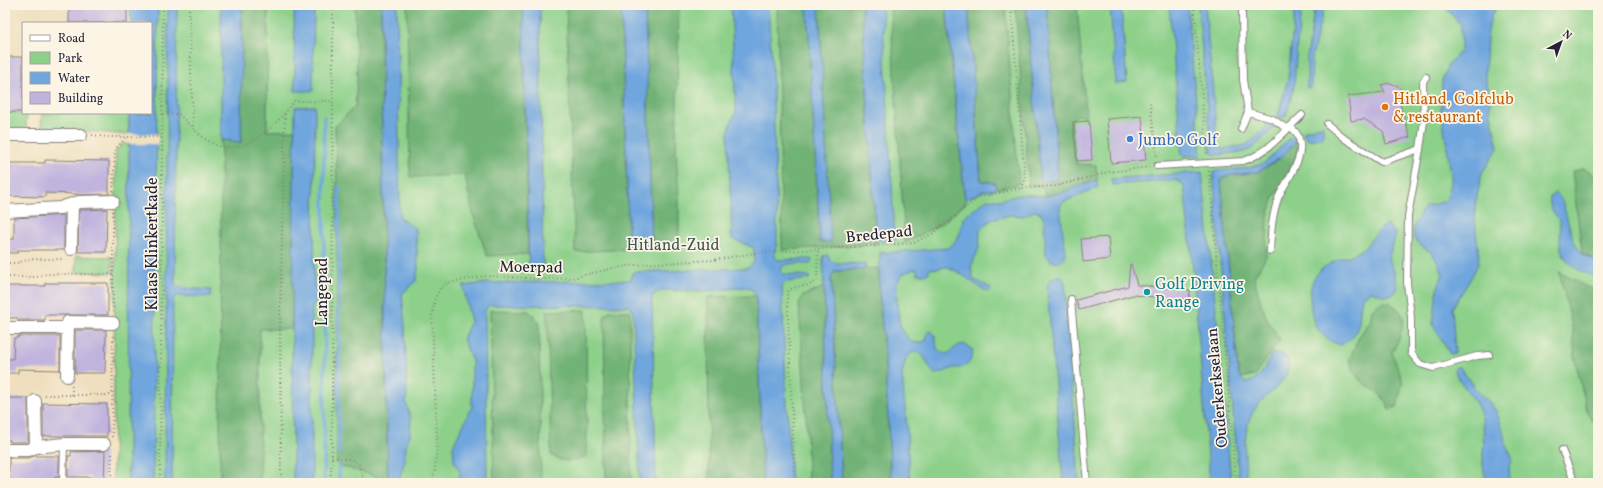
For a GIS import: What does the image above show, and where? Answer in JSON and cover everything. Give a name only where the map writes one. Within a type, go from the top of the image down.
[{"type":"street","points":[[5,135],[81,135]]},
{"type":"street","points":[[5,210],[60,208],[79,202],[113,201]]},
{"type":"street","points":[[71,249],[72,204]]},
{"type":"street","points":[[67,376],[68,322],[113,322]]},
{"type":"street","points":[[5,328],[67,328]]},
{"type":"street","points":[[35,401],[36,447]]},
{"type":"street","points":[[5,450],[29,450],[36,447],[64,444],[109,444]]},
{"type":"lane","points":[[1241,129],[1248,112],[1243,80],[1243,5]]},
{"type":"lane","points":[[1426,77],[1423,82],[1424,121],[1408,216],[1407,283],[1411,317],[1411,353],[1420,364],[1433,368],[1477,356],[1488,355]]},
{"type":"lane","points":[[1248,112],[1273,119],[1298,135],[1300,153],[1292,174],[1279,196],[1272,219],[1270,251]]},
{"type":"lane","points":[[1157,166],[1208,163],[1254,158],[1270,146],[1302,115]]},
{"type":"lane","points":[[1327,124],[1345,138],[1382,162],[1420,149]]},
{"type":"lane","points":[[1071,299],[1087,483]]},
{"type":"lane","points":[[64,444],[64,483]]},
{"type":"lane","points":[[1562,450],[1575,483]]},
{"type":"path","name":"Klaas Klinkertkade","points":[[160,483],[163,5]]},
{"type":"path","points":[[189,5],[193,128]]},
{"type":"path","points":[[1011,5],[1025,180],[1022,188]]},
{"type":"path","name":"Ouderkerkselaan","points":[[1194,5],[1236,483]]},
{"type":"path","name":"Langepad","points":[[330,483],[332,457],[333,10]]},
{"type":"path","points":[[163,114],[179,114],[193,128],[215,144],[239,147],[258,138],[286,113],[294,101],[333,101]]},
{"type":"path","points":[[1150,103],[1157,166]]},
{"type":"path","points":[[281,483],[280,317],[286,113]]},
{"type":"path","points":[[81,135],[125,138],[162,137]]},
{"type":"path","points":[[111,483],[109,444],[113,395],[113,201],[115,150],[125,138]]},
{"type":"path","name":"Bredepad","points":[[818,250],[914,244],[932,234],[971,203],[980,198],[1022,188],[1056,186],[1109,172],[1157,166]]},
{"type":"path","points":[[5,263],[17,263],[30,259],[64,259],[69,256],[71,249]]},
{"type":"path","points":[[795,483],[787,292],[792,287],[812,285],[817,280],[818,250]]},
{"type":"path","name":"Moerpad","points":[[431,483],[435,471],[437,437],[432,316],[435,298],[440,289],[446,284],[486,276],[544,279],[572,278],[614,268],[644,264],[714,260],[754,253],[818,250]]},
{"type":"path","points":[[5,277],[36,277],[46,274],[114,274]]},
{"type":"path","points":[[35,401],[35,395],[113,395]]},
{"type":"path","points":[[332,457],[352,460],[359,465],[366,483]]},
{"type":"green space","name":"Hitland-Zuid","points":[[154,5],[1598,5],[1598,483],[147,483]]},
{"type":"green space","points":[[242,5],[268,5],[267,131],[295,130],[292,329],[260,329],[260,483],[220,483],[221,140],[241,142]]},
{"type":"green space","points":[[355,5],[381,5],[388,480],[337,465],[337,184],[335,126],[355,106],[357,78]]},
{"type":"green space","points":[[407,5],[523,5],[528,254],[487,256],[473,214],[465,175],[410,177]]},
{"type":"green space","points":[[566,5],[621,5],[629,249],[575,252]]},
{"type":"green space","points":[[645,5],[679,5],[676,153],[679,197],[679,248],[652,249]]},
{"type":"green space","points":[[777,5],[807,5],[820,242],[830,242],[819,5],[862,5],[876,244],[782,250]]},
{"type":"green space","points":[[890,5],[946,5],[966,203],[942,223],[905,243]]},
{"type":"green space","points":[[968,5],[1005,5],[1019,184],[996,189],[995,183],[981,181]]},
{"type":"green space","points":[[1015,5],[1026,5],[1041,181],[1058,179],[1047,5],[1077,5],[1086,116],[1077,115],[1071,121],[1076,164],[1096,165],[1097,180],[1060,193],[1046,196],[1042,186],[1029,186]]},
{"type":"green space","points":[[5,112],[27,114],[25,129],[5,131]]},
{"type":"green space","points":[[42,114],[129,114],[129,135],[83,131],[41,130]]},
{"type":"green space","points":[[1295,143],[1298,146],[1297,154],[1283,185],[1275,195],[1268,216],[1266,257],[1254,277],[1262,307],[1269,323],[1280,339],[1256,375],[1241,378],[1238,372],[1221,181],[1225,176],[1258,172],[1280,158]]},
{"type":"green space","points":[[122,144],[129,144],[130,253],[128,483],[113,483],[116,151]]},
{"type":"green space","points":[[1584,168],[1598,177],[1598,261],[1582,253],[1572,172]]},
{"type":"green space","points":[[76,256],[112,257],[112,273],[76,272]]},
{"type":"green space","points":[[879,268],[879,290],[885,362],[891,483],[842,483],[831,276],[835,271]]},
{"type":"green space","points":[[1559,272],[1587,287],[1598,289],[1598,426],[1588,415],[1575,359],[1573,330]]},
{"type":"green space","points":[[824,287],[830,483],[808,483],[807,433],[799,303],[803,296]]},
{"type":"green space","points":[[756,296],[763,483],[709,483],[708,297]]},
{"type":"green space","points":[[1389,302],[1399,310],[1404,318],[1400,337],[1392,353],[1403,382],[1397,407],[1389,409],[1380,394],[1358,378],[1349,360],[1360,335],[1370,322],[1372,309],[1380,303]]},
{"type":"green space","points":[[490,310],[529,311],[539,321],[541,483],[494,483]]},
{"type":"green space","points":[[586,310],[587,456],[578,460],[569,461],[555,458],[551,455],[547,311]]},
{"type":"green space","points":[[609,311],[630,311],[631,483],[606,483],[604,317]]},
{"type":"water","points":[[130,5],[158,5],[153,483],[128,483],[129,114],[152,114],[152,22],[130,22]]},
{"type":"water","points":[[168,5],[177,5],[175,285],[183,288],[211,290],[210,297],[177,296],[173,300],[172,483],[165,483]]},
{"type":"water","points":[[221,5],[242,5],[241,142],[221,140]]},
{"type":"water","points":[[294,5],[314,5],[313,91],[295,91]]},
{"type":"water","points":[[381,5],[397,5],[400,218],[416,229],[418,269],[416,281],[402,294],[405,326],[406,402],[411,419],[410,435],[406,446],[405,460],[398,483],[389,483],[388,480]]},
{"type":"water","points":[[523,5],[540,5],[543,271],[529,271]]},
{"type":"water","points":[[621,5],[645,5],[652,249],[629,249]]},
{"type":"water","points":[[731,5],[768,5],[772,65],[777,212],[777,245],[775,257],[778,260],[812,260],[810,264],[796,263],[786,265],[781,270],[782,274],[810,277],[809,279],[786,282],[782,286],[791,483],[763,483],[756,296],[753,290],[746,287],[705,291],[661,290],[652,296],[656,483],[640,483],[633,312],[630,306],[489,305],[485,311],[487,483],[459,483],[460,472],[454,461],[453,446],[472,407],[472,361],[463,339],[471,321],[463,286],[488,283],[631,280],[633,272],[748,268],[754,262],[754,248],[732,239],[728,134],[731,122],[736,113]]},
{"type":"water","points":[[807,5],[819,5],[831,242],[820,242]]},
{"type":"water","points":[[862,5],[882,5],[895,240],[876,240]]},
{"type":"water","points":[[946,5],[968,5],[981,181],[995,183],[996,189],[983,191],[965,200]]},
{"type":"water","points":[[1026,5],[1047,5],[1058,180],[1041,181]]},
{"type":"water","points":[[1110,5],[1121,5],[1127,82],[1116,84]]},
{"type":"water","points":[[1169,5],[1187,5],[1201,156],[1182,156]]},
{"type":"water","points":[[1198,5],[1205,5],[1218,147],[1222,149],[1246,145],[1271,124],[1275,127],[1253,148],[1243,152],[1215,155],[1211,152]]},
{"type":"water","points":[[1295,5],[1302,5],[1297,43],[1294,86],[1286,116],[1281,118],[1278,115],[1288,79]]},
{"type":"water","points":[[1315,5],[1323,5],[1323,10],[1312,57],[1311,88],[1307,88],[1307,57]]},
{"type":"water","points":[[1443,5],[1499,5],[1491,15],[1487,38],[1485,75],[1490,96],[1490,109],[1498,148],[1482,173],[1475,206],[1479,255],[1478,264],[1452,308],[1455,353],[1450,354],[1433,325],[1437,290],[1443,274],[1433,254],[1416,241],[1413,231],[1416,221],[1425,207],[1446,201],[1451,184],[1451,174],[1441,109],[1442,81],[1448,65],[1461,50],[1461,25]]},
{"type":"water","points":[[315,106],[314,285],[316,289],[323,291],[325,296],[321,300],[316,301],[312,310],[312,483],[293,483],[292,329],[295,107]]},
{"type":"water","points":[[1323,125],[1323,136],[1309,139],[1304,136],[1304,131]]},
{"type":"water","points":[[1289,138],[1296,142],[1280,158],[1258,172],[1225,176],[1221,181],[1238,372],[1246,383],[1256,379],[1260,375],[1273,353],[1281,354],[1288,358],[1286,375],[1275,389],[1255,408],[1251,416],[1245,440],[1247,483],[1239,483],[1213,174],[1215,171],[1248,168],[1265,163]]},
{"type":"water","points":[[1202,172],[1219,339],[1231,483],[1210,483],[1194,278],[1184,186],[1175,180],[1112,185],[1111,179]]},
{"type":"water","points":[[1097,180],[1098,187],[1064,202],[1060,206],[1065,253],[1064,258],[1058,262],[1051,261],[1046,255],[1044,219],[1041,213],[1034,211],[1024,216],[1011,215],[991,220],[980,229],[979,248],[971,267],[973,279],[991,288],[988,292],[955,270],[947,267],[935,269],[931,268],[927,274],[918,274],[916,269],[899,278],[897,285],[897,303],[899,321],[906,335],[914,343],[923,342],[927,339],[927,333],[931,331],[935,335],[937,349],[945,354],[959,345],[964,344],[973,350],[971,359],[966,365],[960,368],[953,368],[935,374],[924,357],[918,352],[911,353],[906,359],[902,374],[910,483],[891,483],[885,362],[879,290],[880,253],[949,248],[958,238],[961,230],[960,227],[964,220],[963,218],[987,199],[999,200],[1023,194],[1046,196],[1060,193]]},
{"type":"water","points":[[1555,193],[1562,200],[1573,240],[1583,255],[1598,261],[1598,278],[1572,266],[1564,256],[1561,249],[1559,221],[1550,206],[1550,197]]},
{"type":"water","points":[[1387,225],[1396,235],[1388,259],[1393,268],[1398,288],[1394,294],[1385,296],[1371,291],[1362,297],[1356,331],[1353,336],[1340,345],[1335,343],[1326,338],[1318,330],[1313,321],[1310,295],[1313,280],[1317,274],[1330,264],[1365,247],[1377,232]]},
{"type":"water","points":[[828,255],[830,260],[836,263],[865,264],[866,269],[835,271],[831,276],[842,483],[830,483],[823,256]]},
{"type":"water","points":[[1058,276],[1062,276],[1065,283],[1079,483],[1063,483],[1047,287],[1050,280]]},
{"type":"water","points":[[1456,367],[1460,367],[1475,389],[1496,411],[1505,435],[1506,446],[1512,457],[1512,462],[1509,467],[1510,483],[1487,483],[1483,465],[1484,430],[1482,418],[1478,407],[1454,370]]},
{"type":"pier","points":[[127,134],[158,134],[158,144],[127,144]]},
{"type":"building","points":[[69,5],[127,5],[127,22],[69,22]]},
{"type":"building","points":[[5,57],[22,57],[22,112],[5,112]]},
{"type":"building","points":[[1390,83],[1398,86],[1405,94],[1407,102],[1399,101],[1410,137],[1386,144],[1383,131],[1364,119],[1351,121],[1348,96],[1385,92],[1381,85]]},
{"type":"building","points":[[1142,116],[1146,160],[1111,163],[1107,119]]},
{"type":"building","points":[[1089,121],[1092,160],[1077,161],[1073,122]]},
{"type":"building","points":[[45,160],[109,161],[109,194],[77,195],[45,193],[45,197],[5,196],[5,163],[45,163]]},
{"type":"building","points":[[107,209],[106,252],[78,252],[79,210]]},
{"type":"building","points":[[64,215],[64,250],[18,250],[18,253],[5,253],[5,239],[14,239],[14,218]]},
{"type":"building","points":[[1108,237],[1110,259],[1083,262],[1081,239]]},
{"type":"building","name":"Golf Driving Range","points":[[1130,264],[1137,285],[1190,290],[1189,300],[1133,295],[1079,310],[1076,300],[1128,286]]},
{"type":"building","points":[[45,283],[108,283],[108,315],[45,315],[45,320],[18,320],[18,318],[5,318],[5,286],[45,286]]},
{"type":"building","points":[[75,330],[106,330],[105,373],[75,373]]},
{"type":"building","points":[[18,336],[60,336],[60,370],[18,369],[18,373],[5,373],[5,359],[13,359],[14,338],[18,338]]},
{"type":"building","points":[[5,398],[28,398],[28,442],[10,442],[10,440],[5,440]]},
{"type":"building","points":[[43,403],[107,404],[107,436],[43,436]]},
{"type":"building","points":[[105,451],[104,483],[91,483],[91,477],[68,477],[68,456],[71,456],[71,452]]},
{"type":"building","points":[[34,456],[59,456],[59,477],[55,477],[55,483],[9,483],[9,458],[29,458]]},
{"type":"waterway","points":[[324,117],[324,285]]},
{"type":"waterway","points":[[339,186],[339,453]]},
{"type":"waterway","points":[[324,483],[325,309]]},
{"type":"waterway","points":[[339,464],[339,483]]},
{"type":"place","name":"Hitland, Golfclub & restaurant","points":[[1385,107]]},
{"type":"place","name":"Jumbo Golf","points":[[1130,139]]},
{"type":"place","name":"Golf Driving Range","points":[[1147,292]]}]
